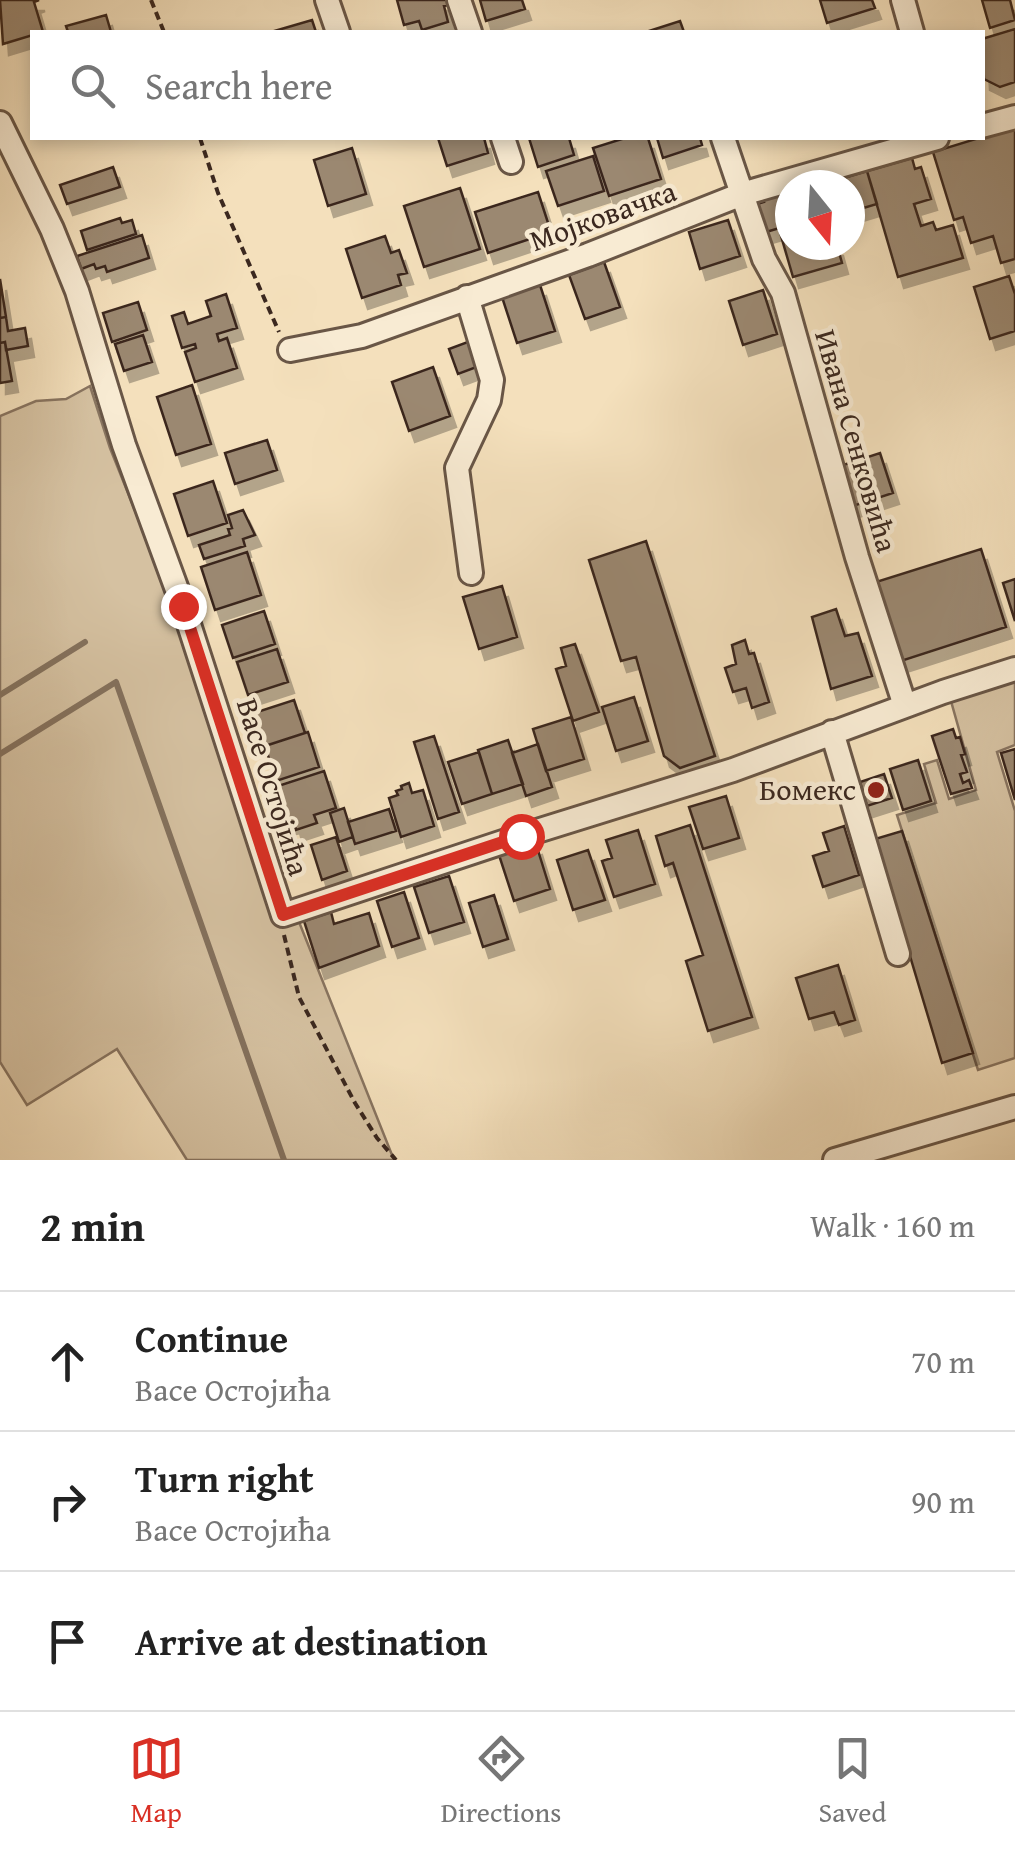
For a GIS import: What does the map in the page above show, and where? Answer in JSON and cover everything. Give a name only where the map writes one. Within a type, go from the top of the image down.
[{"type":"street","points":[[327,0],[337,30]]},
{"type":"street","points":[[460,0],[469,30]]},
{"type":"street","points":[[903,0],[911,30]]},
{"type":"street","points":[[985,125],[1015,117]]},
{"type":"street","name":"Васе Остојића","points":[[0,123],[52,229],[77,291],[124,444],[183,606],[283,915],[733,770],[1015,669]]},
{"type":"street","points":[[504,140],[511,162]]},
{"type":"street","name":"Ивана Сенковића","points":[[725,140],[764,260],[783,293],[856,557],[905,706]]},
{"type":"street","name":"Мојковачка","points":[[290,350],[362,336],[621,243],[742,194],[930,140]]},
{"type":"street","points":[[467,297],[492,380],[490,400],[457,468],[471,573]]},
{"type":"street","points":[[832,732],[898,954]]},
{"type":"street","points":[[834,1160],[1015,1107]]},
{"type":"path","points":[[151,0],[163,30]]},
{"type":"path","points":[[201,140],[218,193],[290,350]]},
{"type":"path","points":[[283,915],[283,932],[299,997],[356,1103],[396,1160]]},
{"type":"shaded area","points":[[90,386],[110,448],[394,1160],[187,1160],[117,1049],[27,1105],[0,1062],[0,416],[36,401],[66,399]]},
{"type":"shaded area","points":[[1015,681],[1015,745],[997,752],[1015,811],[1015,1058],[978,1070],[897,815],[936,803],[924,764],[937,760],[949,799],[976,790],[951,701]]},
{"type":"building","points":[[0,0],[39,0],[34,2],[42,30],[30,30],[30,36],[3,44]]},
{"type":"building","points":[[397,0],[447,0],[448,5],[444,6],[448,22],[422,30],[419,21],[404,25]]},
{"type":"building","points":[[480,0],[522,0],[525,9],[486,21]]},
{"type":"building","points":[[820,0],[872,0],[875,8],[827,23]]},
{"type":"building","points":[[982,0],[1010,0],[1015,20],[990,28]]},
{"type":"building","points":[[106,15],[110,30],[67,30],[66,26]]},
{"type":"building","points":[[312,20],[315,30],[278,30]]},
{"type":"building","points":[[680,21],[683,30],[652,30]]},
{"type":"building","points":[[1015,29],[1015,82],[1000,87],[985,80],[985,38]]},
{"type":"building","points":[[1015,127],[1015,259],[1001,263],[993,236],[971,243],[963,217],[954,220],[933,152],[985,140],[985,136]]},
{"type":"building","points":[[439,140],[485,140],[488,153],[447,166]]},
{"type":"building","points":[[530,140],[570,140],[574,155],[538,167]]},
{"type":"building","points":[[619,140],[649,140],[661,179],[609,196],[593,148]]},
{"type":"building","points":[[658,140],[701,140],[702,145],[663,158]]},
{"type":"building","points":[[352,148],[366,194],[328,206],[314,160]]},
{"type":"building","points":[[593,156],[604,191],[558,206],[546,171]]},
{"type":"building","points":[[912,158],[915,169],[921,167],[931,199],[914,204],[921,226],[933,222],[936,230],[953,225],[963,258],[898,277],[867,171]]},
{"type":"building","points":[[113,167],[120,187],[67,204],[60,185]]},
{"type":"building","points":[[865,172],[877,204],[865,208]]},
{"type":"building","points":[[460,188],[480,249],[424,267],[404,206]]},
{"type":"building","points":[[538,192],[551,232],[488,253],[475,212]]},
{"type":"building","points":[[775,192],[775,229],[766,232],[750,206],[764,202],[762,196]]},
{"type":"building","points":[[120,218],[122,223],[132,220],[136,234],[87,250],[81,231]]},
{"type":"building","points":[[728,220],[740,256],[700,269],[689,232]]},
{"type":"building","points":[[142,235],[149,258],[107,272],[105,266],[96,269],[94,264],[81,269],[77,256]]},
{"type":"building","points":[[385,236],[391,253],[399,250],[407,273],[398,275],[401,285],[362,298],[346,249]]},
{"type":"building","points":[[788,260],[841,260],[842,263],[793,277]]},
{"type":"building","points":[[604,262],[620,307],[585,319],[569,275]]},
{"type":"building","points":[[1009,276],[1015,294],[1015,331],[990,339],[974,287]]},
{"type":"building","points":[[0,279],[6,317],[0,318]]},
{"type":"building","points":[[540,285],[555,331],[517,343],[502,297]]},
{"type":"building","points":[[763,290],[777,334],[743,345],[729,301]]},
{"type":"building","points":[[226,294],[237,328],[217,334],[219,341],[227,338],[237,368],[195,382],[185,352],[196,348],[195,344],[182,348],[172,316],[184,312],[188,324],[211,316],[206,301]]},
{"type":"building","points":[[138,302],[147,330],[112,342],[103,313]]},
{"type":"building","points":[[6,317],[8,331],[25,328],[28,346],[6,350],[5,342],[0,343],[0,318]]},
{"type":"building","points":[[143,335],[152,362],[124,371],[115,344]]},
{"type":"building","points":[[473,340],[482,365],[458,374],[449,349]]},
{"type":"building","points":[[5,342],[12,381],[0,383],[0,343]]},
{"type":"building","points":[[433,367],[450,416],[409,431],[392,382]]},
{"type":"building","points":[[192,385],[211,444],[176,455],[157,397]]},
{"type":"building","points":[[267,440],[277,470],[235,484],[225,453]]},
{"type":"building","points":[[880,453],[893,493],[850,507],[837,467]]},
{"type":"building","points":[[213,481],[227,523],[188,536],[174,494]]},
{"type":"building","points":[[243,510],[255,535],[243,539],[245,546],[204,559],[199,545],[230,535],[228,515]]},
{"type":"building","points":[[646,541],[715,756],[680,768],[664,756],[636,657],[621,661],[589,560]]},
{"type":"building","points":[[981,549],[1006,627],[901,661],[876,582]]},
{"type":"building","points":[[247,552],[261,595],[215,610],[201,567]]},
{"type":"building","points":[[1015,579],[1015,621],[1003,583]]},
{"type":"building","points":[[502,586],[517,637],[479,649],[463,597]]},
{"type":"building","points":[[836,609],[845,636],[858,633],[872,676],[831,689],[812,617]]},
{"type":"building","points":[[264,611],[275,644],[233,658],[222,625]]},
{"type":"building","points":[[745,640],[749,654],[754,653],[769,702],[752,708],[746,688],[733,692],[725,668],[736,664],[732,645]]},
{"type":"building","points":[[575,644],[599,712],[573,721],[556,669],[566,666],[561,648]]},
{"type":"building","points":[[277,649],[288,682],[248,695],[237,662]]},
{"type":"building","points":[[634,697],[648,741],[616,751],[602,707]]},
{"type":"building","points":[[294,700],[305,733],[265,746],[254,713]]},
{"type":"building","points":[[571,717],[584,759],[546,771],[533,729]]},
{"type":"building","points":[[953,729],[965,754],[961,755],[967,772],[960,774],[963,783],[969,780],[972,788],[951,794],[932,736]]},
{"type":"building","points":[[308,732],[319,767],[276,781],[265,746]]},
{"type":"building","points":[[434,736],[459,812],[438,819],[414,742]]},
{"type":"building","points":[[508,740],[523,784],[492,794],[478,750]]},
{"type":"building","points":[[538,744],[552,787],[526,796],[512,753]]},
{"type":"building","points":[[1015,749],[1015,800],[1001,753]]},
{"type":"building","points":[[479,752],[492,794],[462,804],[448,762]]},
{"type":"building","points":[[918,760],[931,801],[903,810],[890,769]]},
{"type":"building","points":[[324,771],[336,808],[314,815],[317,823],[296,830],[278,786]]},
{"type":"building","name":"Бомекс","points":[[884,774],[892,798],[867,806],[860,782]]},
{"type":"building","points":[[409,783],[412,793],[423,790],[434,826],[401,837],[389,798]]},
{"type":"building","points":[[726,796],[739,838],[703,849],[689,807]]},
{"type":"building","points":[[344,808],[353,837],[339,842],[330,813]]},
{"type":"building","points":[[389,809],[396,831],[355,844],[348,822]]},
{"type":"building","points":[[690,825],[752,1017],[708,1031],[686,961],[703,955],[673,863],[665,866],[656,836]]},
{"type":"building","points":[[844,826],[859,875],[823,887],[813,856],[829,851],[823,833]]},
{"type":"building","points":[[638,830],[655,884],[614,897],[602,861],[612,858],[606,840]]},
{"type":"building","points":[[902,831],[973,1053],[942,1063],[875,839]]},
{"type":"building","points":[[336,837],[347,871],[322,880],[311,845]]},
{"type":"building","points":[[536,844],[550,889],[514,901],[499,855]]},
{"type":"building","points":[[588,850],[605,900],[573,910],[557,860]]},
{"type":"building","points":[[449,876],[464,922],[429,933],[414,887]]},
{"type":"building","points":[[404,892],[419,938],[392,947],[377,901]]},
{"type":"building","points":[[494,895],[508,939],[483,947],[469,903]]},
{"type":"building","points":[[331,912],[334,924],[369,913],[379,946],[319,968],[304,921]]},
{"type":"building","points":[[838,965],[855,1020],[839,1025],[834,1012],[809,1019],[796,978]]},
{"type":"waterway","points":[[0,695],[85,642]]},
{"type":"waterway","points":[[0,754],[116,682],[284,1160]]},
{"type":"place","name":"Бомекс","points":[[876,790]]},
{"type":"route","points":[[183,606],[283,915],[521,836]]}]
